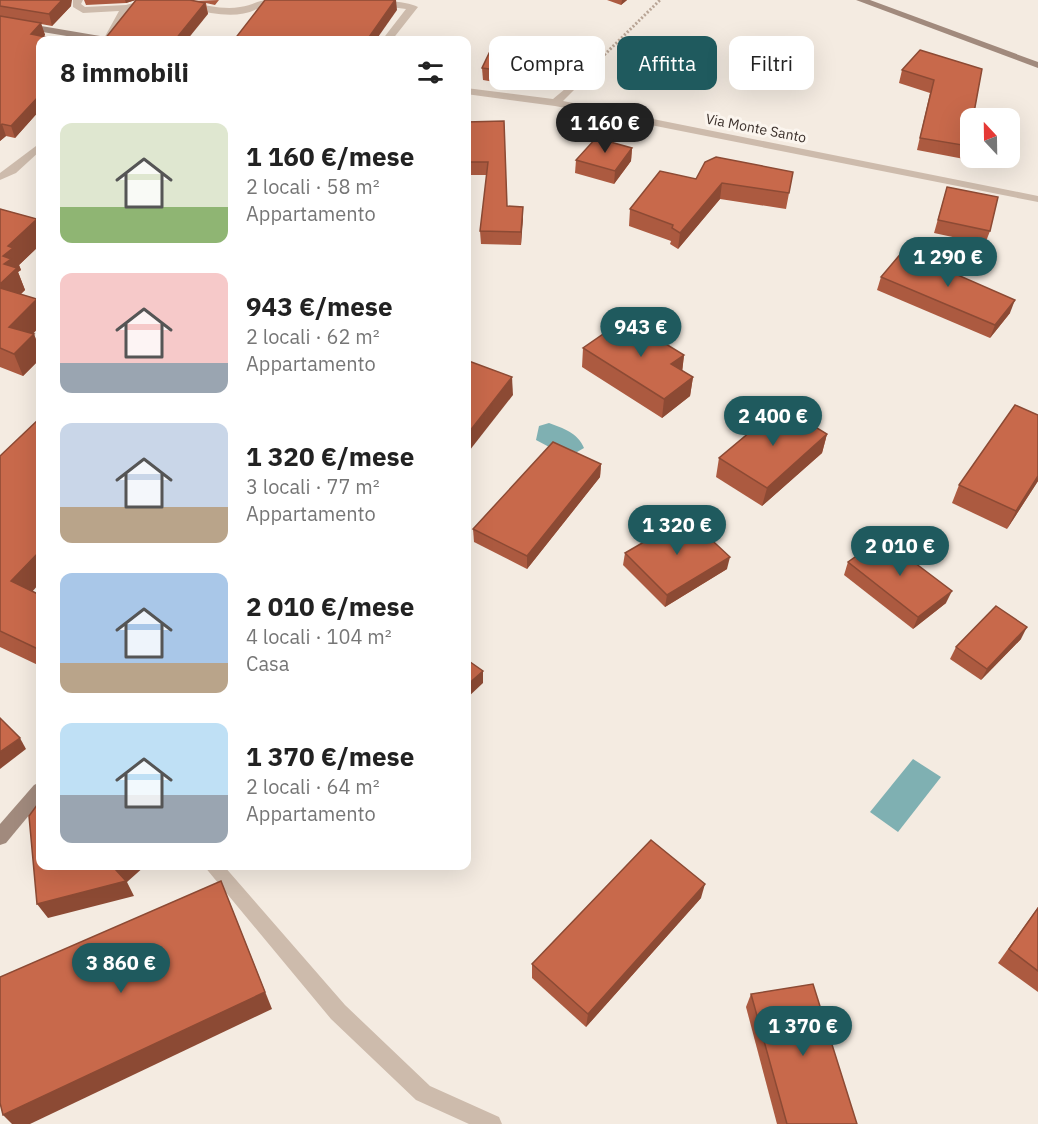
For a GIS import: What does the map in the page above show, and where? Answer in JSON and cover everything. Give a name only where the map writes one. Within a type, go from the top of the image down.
[{"type":"main road","points":[[861,0],[1038,64]]},
{"type":"main road","points":[[0,22],[83,36]]},
{"type":"main road","points":[[0,837],[36,795]]},
{"type":"street","points":[[78,0],[76,5],[83,10],[126,8],[151,2],[186,2],[237,11],[250,9],[264,0]]},
{"type":"street","points":[[360,0],[413,7],[390,36]]},
{"type":"street","points":[[109,36],[126,8]]},
{"type":"street","points":[[555,103],[569,90]]},
{"type":"street","name":"Via Monte Santo","points":[[471,92],[555,103],[1038,199]]},
{"type":"street","points":[[0,177],[12,171],[36,150]]},
{"type":"street","points":[[216,870],[338,1012],[423,1093],[492,1124]]},
{"type":"path","points":[[605,54],[660,0]]},
{"type":"water","points":[[762,399],[778,408],[751,432],[735,423]]},
{"type":"water","points":[[549,423],[574,435],[584,448],[577,452],[553,449],[536,440],[539,426]]},
{"type":"water","points":[[913,759],[941,777],[898,832],[870,812]]},
{"type":"building","points":[[0,0],[62,0],[49,14],[0,6]]},
{"type":"building","points":[[136,0],[190,0],[205,3],[178,36],[107,36]]},
{"type":"building","points":[[265,0],[395,0],[370,36],[237,36]]},
{"type":"building","points":[[0,16],[41,23],[31,34],[41,36],[36,36],[36,99],[11,126],[2,124],[0,126]]},
{"type":"building","points":[[920,50],[982,69],[975,108],[960,108],[960,145],[920,138],[934,80],[902,70]]},
{"type":"building","points":[[489,53],[489,69],[482,68]]},
{"type":"building","points":[[504,121],[507,206],[523,207],[521,232],[480,231],[488,162],[471,162],[471,122]]},
{"type":"building","points":[[596,138],[632,148],[615,171],[576,160]]},
{"type":"building","points":[[716,157],[793,172],[789,193],[722,183],[680,233],[672,228],[673,225],[630,209],[660,171],[696,179],[705,162]]},
{"type":"building","points":[[947,187],[998,197],[990,231],[938,220]]},
{"type":"building","points":[[0,209],[36,220],[8,246],[13,248],[3,256],[11,259],[4,264],[17,268],[0,284]]},
{"type":"building","points":[[903,251],[1015,300],[995,325],[881,277]]},
{"type":"building","points":[[0,288],[36,299],[9,327],[34,334],[14,354],[0,348]]},
{"type":"building","points":[[625,319],[684,355],[671,364],[693,377],[664,399],[583,348]]},
{"type":"building","points":[[471,362],[512,377],[471,430]]},
{"type":"building","points":[[1015,405],[1038,415],[1038,476],[1016,511],[959,485]]},
{"type":"building","points":[[781,406],[827,434],[767,488],[719,458]]},
{"type":"building","points":[[36,422],[36,555],[11,581],[36,593],[36,648],[0,631],[0,456]]},
{"type":"building","points":[[553,442],[601,464],[527,556],[473,529]]},
{"type":"building","points":[[687,517],[730,557],[667,595],[625,553]]},
{"type":"building","points":[[882,538],[952,591],[918,617],[848,562]]},
{"type":"building","points":[[996,606],[1027,627],[987,669],[956,647]]},
{"type":"building","points":[[471,663],[483,671],[471,682]]},
{"type":"building","points":[[0,718],[20,738],[0,752]]},
{"type":"building","points":[[36,806],[36,870],[116,870],[126,881],[37,904],[29,816]]},
{"type":"building","points":[[651,840],[705,884],[588,1014],[532,964]]},
{"type":"building","points":[[221,881],[265,992],[3,1115],[0,1103],[0,977]]},
{"type":"building","points":[[1038,908],[1038,971],[1009,949]]},
{"type":"building","points":[[813,984],[857,1124],[787,1124],[751,994]]},
{"type":"tunnel","points":[[0,322],[36,332]]}]
